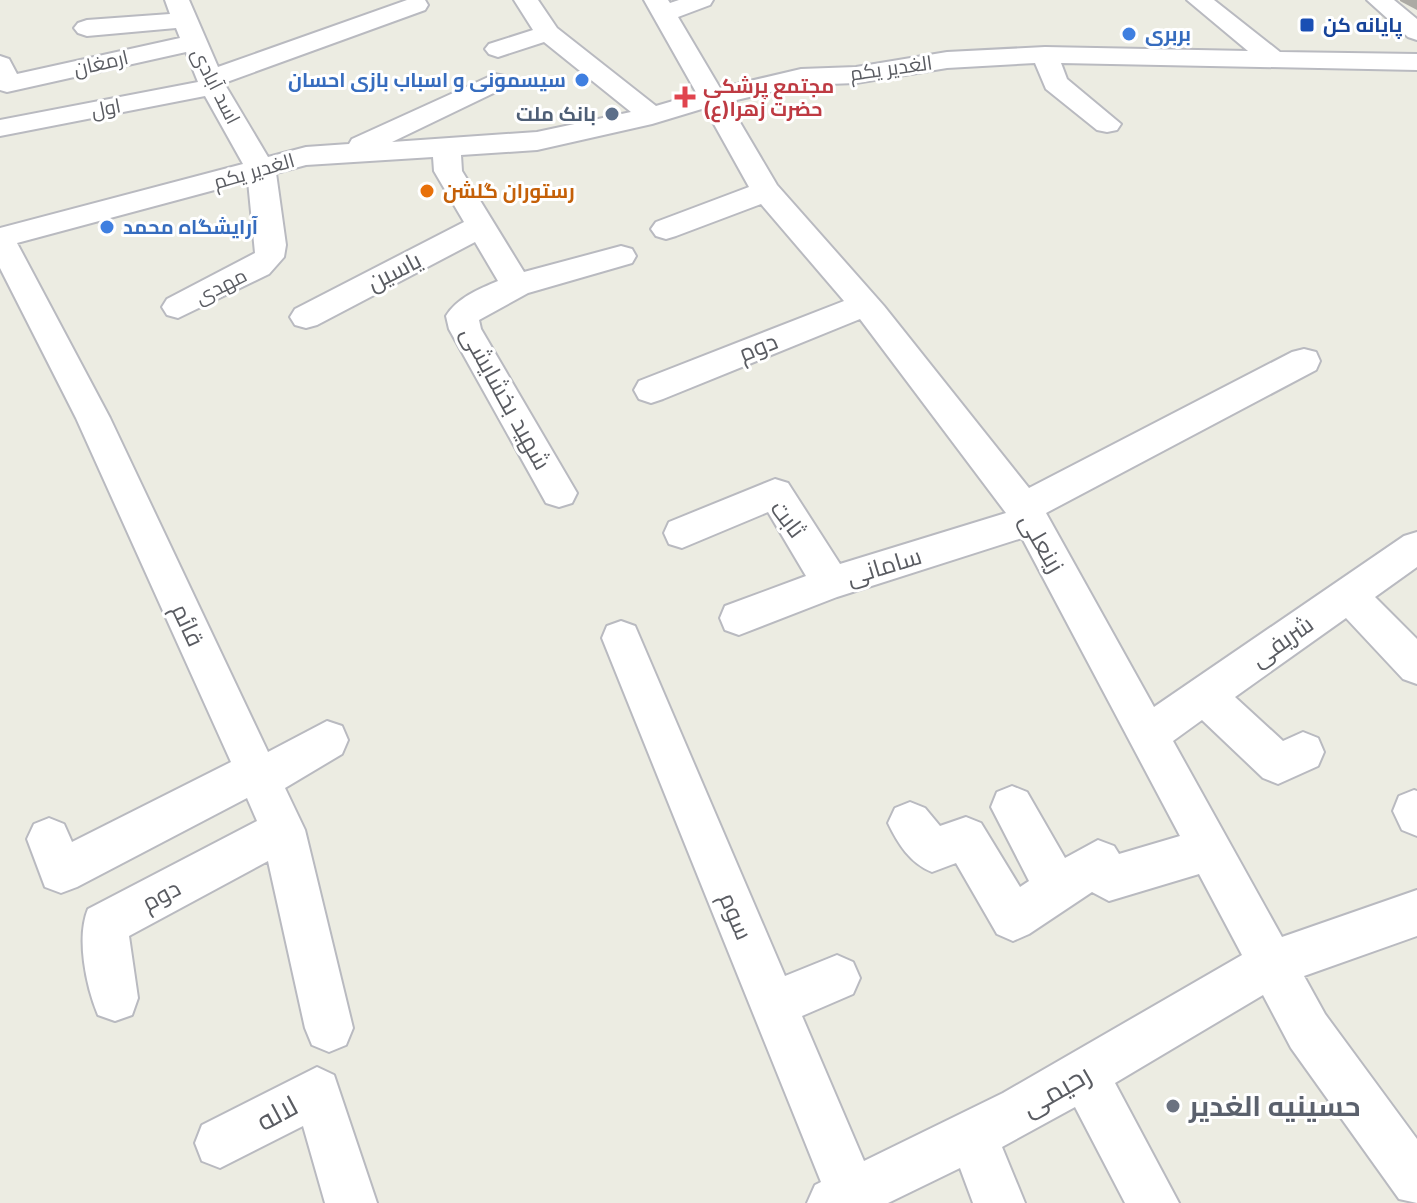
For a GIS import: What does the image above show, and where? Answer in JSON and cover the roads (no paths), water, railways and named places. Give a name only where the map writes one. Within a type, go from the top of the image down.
[{"type":"street","points":[[526,0],[548,33],[652,116]]},
{"type":"street","points":[[660,7],[701,0]]},
{"type":"street","points":[[1199,0],[1276,61]]},
{"type":"street","points":[[1379,0],[1417,32]]},
{"type":"street","points":[[211,83],[416,5]]},
{"type":"street","name":"زینعلی","points":[[660,7],[766,191],[865,305],[996,469],[1026,514],[1308,1031],[1417,1181]]},
{"type":"street","points":[[87,28],[183,13]]},
{"type":"street","name":"اسد آبادی","points":[[183,13],[211,83],[261,170]]},
{"type":"street","name":"ارمغان","points":[[3,74],[183,13]]},
{"type":"street","points":[[498,49],[548,33]]},
{"type":"street","points":[[1045,55],[1055,83],[1107,124]]},
{"type":"street","name":"الغدیر یکم","points":[[0,238],[306,156],[348,152],[448,160],[652,116],[717,108],[856,75],[947,60],[1045,55],[1417,62]]},
{"type":"street","points":[[348,152],[495,82]]},
{"type":"street","name":"اول","points":[[0,128],[211,83]]},
{"type":"street","points":[[261,170],[306,173],[448,160],[543,159],[645,140],[717,108]]},
{"type":"street","points":[[448,160],[481,226],[517,286]]},
{"type":"street","name":"مهدی","points":[[178,307],[258,267],[269,257],[271,245],[261,170]]},
{"type":"street","points":[[666,229],[766,191]]},
{"type":"street","name":"یاسین","points":[[306,317],[481,226]]},
{"type":"street","name":"قائم","points":[[0,238],[93,418],[283,830],[329,1028]]},
{"type":"street","name":"شهید بخشایشی","points":[[559,493],[465,329],[462,316],[475,304],[517,286],[621,256]]},
{"type":"street","name":"دوم","points":[[651,390],[865,305]]},
{"type":"street","name":"سامانی","points":[[739,618],[1026,514],[1304,361]]},
{"type":"street","name":"ثابت","points":[[682,533],[775,493],[831,583]]},
{"type":"street","name":"شریفی","points":[[1148,735],[1417,547]]},
{"type":"street","points":[[1348,595],[1417,666]]},
{"type":"street","name":"سوم","points":[[621,638],[773,1004],[842,1198]]},
{"type":"street","points":[[1205,696],[1278,764],[1303,752]]},
{"type":"street","points":[[49,839],[61,871],[327,740]]},
{"type":"street","points":[[1012,807],[1057,888]]},
{"type":"street","points":[[910,823],[932,850],[966,838],[1013,918],[1098,862],[1109,879],[1210,849]]},
{"type":"street","name":"دوم","points":[[115,998],[104,925],[283,830]]},
{"type":"street","name":"رحیمی","points":[[842,1198],[972,1135],[1084,1074],[1272,964],[1417,913]]},
{"type":"street","points":[[773,1004],[837,978]]},
{"type":"street","points":[[1084,1074],[1153,1203]]},
{"type":"street","name":"لاله","points":[[220,1143],[317,1092],[351,1203]]},
{"type":"street","points":[[972,1135],[999,1203]]},
{"type":"place","name":"پایانه کن","points":[[1307,25]]},
{"type":"place","name":"بربری","points":[[1129,34]]},
{"type":"place","name":"سیسمونی و اسباب بازی احسان","points":[[582,80]]},
{"type":"place","name":"مجتمع پرشکی حضرت زهرا(ع)","points":[[685,97]]},
{"type":"place","name":"بانک ملت","points":[[612,114]]},
{"type":"place","name":"رستوران گلشن","points":[[427,191]]},
{"type":"place","name":"آرایشگاه محمد","points":[[107,227]]},
{"type":"place","name":"حسینیه الغدیر","points":[[1173,1106]]}]
